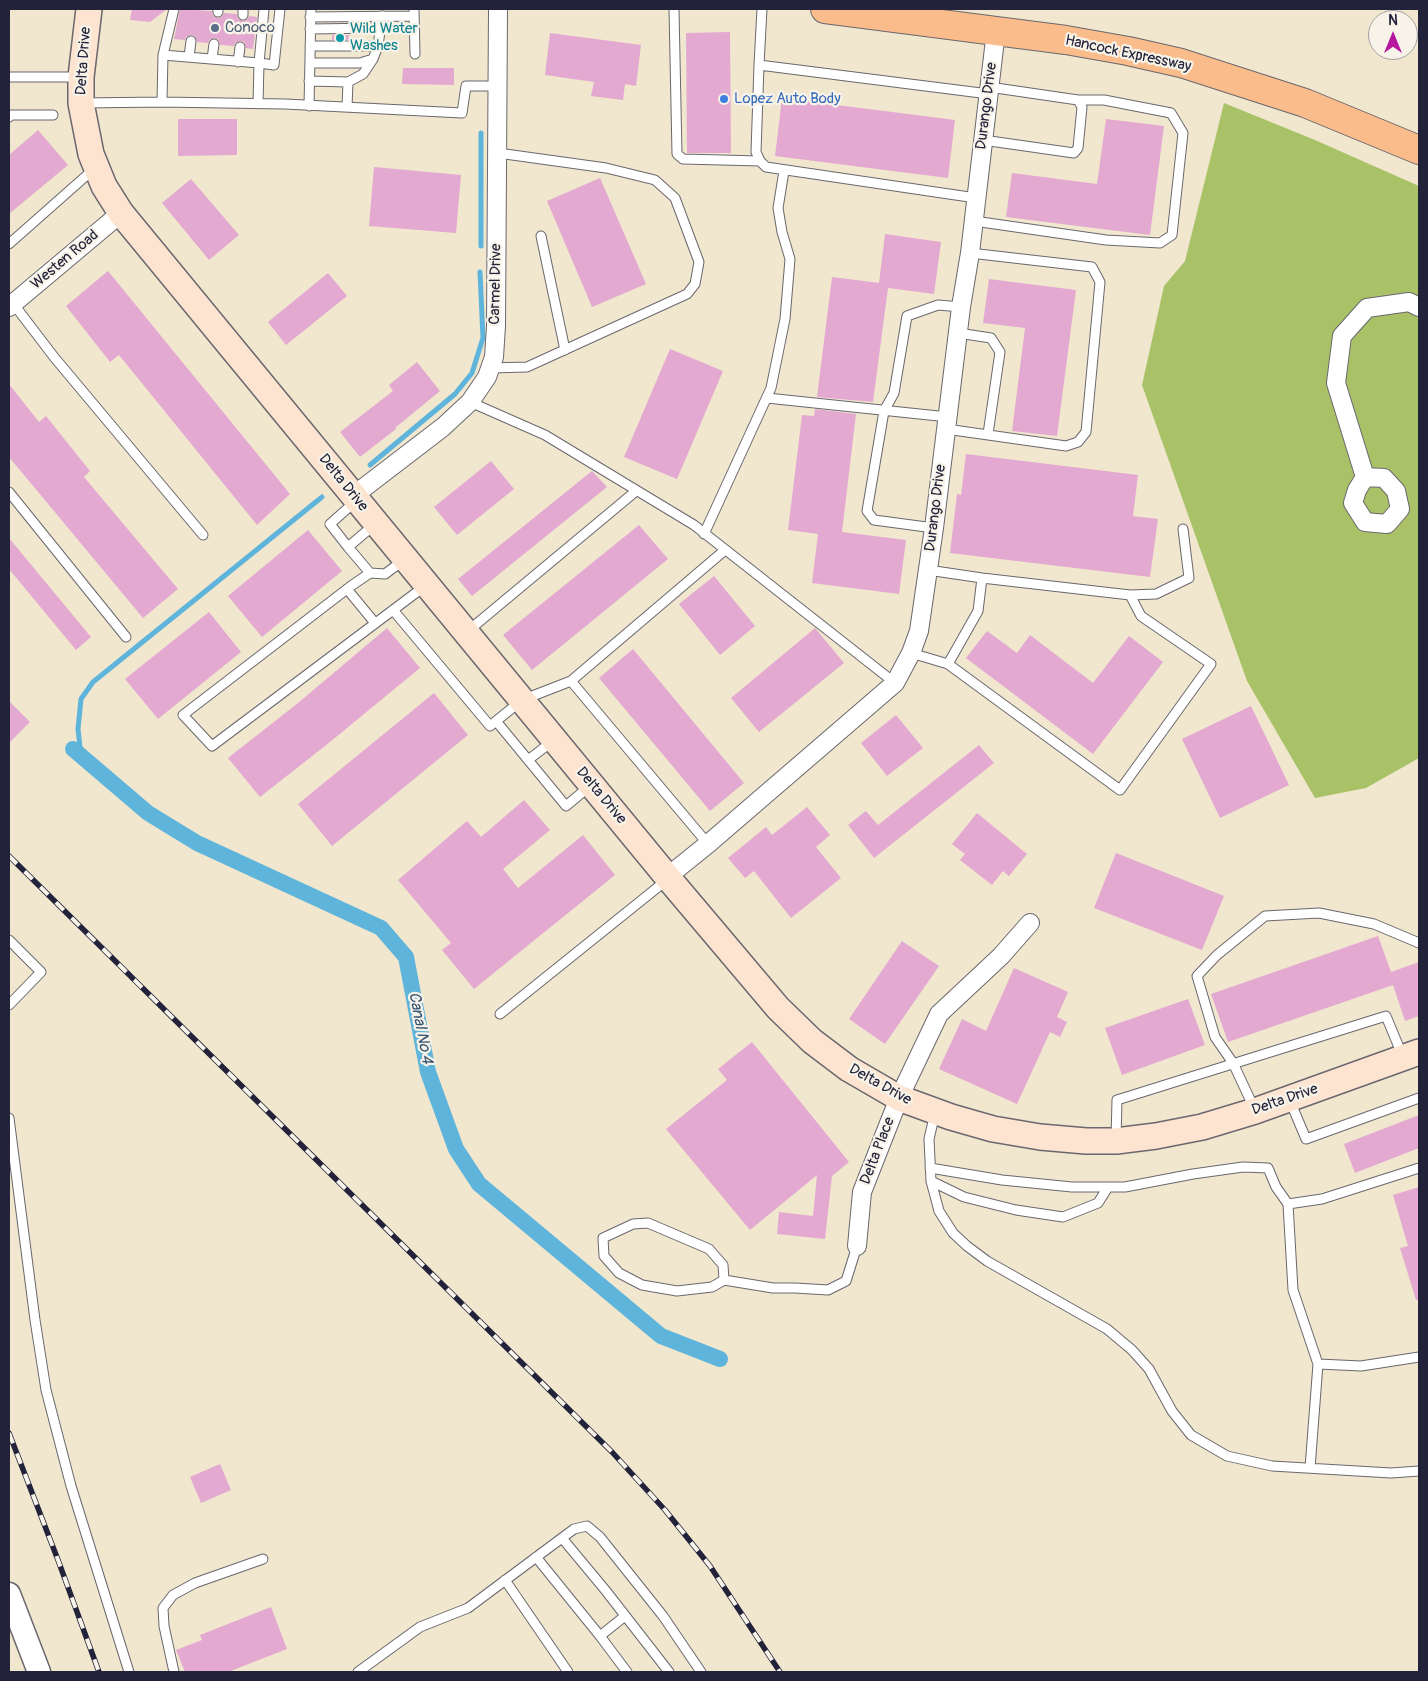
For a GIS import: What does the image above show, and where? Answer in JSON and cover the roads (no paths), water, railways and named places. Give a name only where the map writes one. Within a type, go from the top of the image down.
[{"type":"main road","name":"Delta Drive","points":[[89,9],[81,77],[82,103],[91,154],[104,186],[121,213],[668,878],[778,1008],[812,1040],[849,1069],[898,1098],[936,1112],[993,1129],[1040,1138],[1086,1141],[1116,1141],[1202,1127],[1255,1111],[1411,1055]]},
{"type":"main road","name":"Hancock Expressway","points":[[825,9],[1066,40],[1128,51],[1181,64],[1305,103],[1419,150]]},
{"type":"street","name":"Carmel Drive","points":[[355,498],[443,427],[470,402],[488,377],[494,357],[498,153],[498,9]]},
{"type":"street","name":"Durango Drive","points":[[668,878],[895,682],[911,653],[919,631],[934,528],[961,307],[970,253],[996,31]]},
{"type":"street","name":"Westen Road","points":[[10,303],[121,213]]},
{"type":"street","points":[[1365,477],[1336,383],[1342,336],[1367,308],[1409,302],[1419,307]]},
{"type":"street","name":"Delta Place","points":[[857,1246],[862,1192],[898,1098],[939,1014],[1001,956],[1030,923]]},
{"type":"street","points":[[9,1594],[38,1672]]},
{"type":"lane","points":[[162,102],[163,55],[174,9]]},
{"type":"lane","points":[[258,104],[264,9]]},
{"type":"lane","points":[[163,55],[274,64],[280,9]]},
{"type":"lane","points":[[373,9],[382,16]]},
{"type":"lane","points":[[674,9],[677,154],[683,159],[760,161]]},
{"type":"lane","points":[[762,9],[756,152],[760,161],[766,167],[976,198]]},
{"type":"lane","points":[[309,106],[311,13],[382,16],[414,12],[415,54]]},
{"type":"lane","points":[[309,80],[348,82],[364,74],[378,46],[382,16]]},
{"type":"lane","points":[[310,29],[380,28]]},
{"type":"lane","points":[[189,57],[191,41]]},
{"type":"lane","points":[[212,59],[214,44]]},
{"type":"lane","points":[[310,46],[378,46]]},
{"type":"lane","points":[[238,62],[240,47]]},
{"type":"lane","points":[[310,63],[360,63],[373,59]]},
{"type":"lane","points":[[759,64],[1078,100],[1104,100],[1171,113],[1183,133],[1172,235],[1160,243],[1106,240],[974,220]]},
{"type":"lane","points":[[9,77],[81,77]]},
{"type":"lane","points":[[347,107],[348,82]]},
{"type":"lane","points":[[82,103],[258,104],[462,113],[466,86],[498,86]]},
{"type":"lane","points":[[983,140],[1074,153],[1078,148],[1082,107],[1078,100]]},
{"type":"lane","points":[[9,117],[11,115],[53,115]]},
{"type":"lane","points":[[490,368],[527,367],[687,294],[695,284],[698,262],[675,198],[655,180],[606,168],[498,153]]},
{"type":"lane","points":[[9,244],[97,167]]},
{"type":"lane","points":[[704,534],[771,388],[785,319],[790,259],[782,232],[778,208],[784,171]]},
{"type":"lane","points":[[541,236],[564,350]]},
{"type":"lane","points":[[767,398],[884,411],[947,423],[988,434],[1066,446],[1078,442],[1086,432],[1100,282],[1092,267],[970,253]]},
{"type":"lane","points":[[10,303],[203,535]]},
{"type":"lane","points":[[934,528],[874,520],[867,511],[884,411],[894,393],[907,316],[938,305],[961,307]]},
{"type":"lane","points":[[958,333],[991,338],[1000,352],[988,434]]},
{"type":"lane","points":[[470,402],[545,435],[694,526],[895,682]]},
{"type":"lane","points":[[466,633],[636,491]]},
{"type":"lane","points":[[9,492],[126,637]]},
{"type":"lane","points":[[355,498],[330,524],[370,573]]},
{"type":"lane","points":[[348,547],[376,524]]},
{"type":"lane","points":[[928,570],[982,578],[1130,594],[1156,594],[1189,578],[1183,529]]},
{"type":"lane","points":[[393,610],[490,726],[522,700],[571,682],[726,550]]},
{"type":"lane","points":[[405,559],[385,574],[370,573],[347,589],[183,715],[212,746],[426,585]]},
{"type":"lane","points":[[948,664],[978,611],[982,578]]},
{"type":"lane","points":[[347,589],[375,623]]},
{"type":"lane","points":[[911,653],[948,664],[1120,790],[1211,664],[1141,616],[1130,594]]},
{"type":"lane","points":[[571,682],[708,844]]},
{"type":"lane","points":[[496,721],[566,806],[591,785]]},
{"type":"lane","points":[[528,760],[554,740]]},
{"type":"lane","points":[[500,1014],[668,878]]},
{"type":"lane","points":[[1255,1111],[1233,1063],[1215,1037],[1197,976],[1217,955],[1265,916],[1319,913],[1374,924],[1419,943]]},
{"type":"lane","points":[[9,940],[41,972],[9,1006]]},
{"type":"lane","points":[[1116,1141],[1117,1100],[1386,1016],[1411,1055]]},
{"type":"lane","points":[[1288,1099],[1306,1139],[1419,1098]]},
{"type":"lane","points":[[936,1112],[929,1139],[931,1181],[939,1211],[953,1233],[967,1246],[1017,1278],[1107,1330],[1132,1350],[1149,1369],[1172,1411],[1191,1435],[1227,1456],[1272,1466],[1391,1473],[1419,1471]]},
{"type":"lane","points":[[9,1118],[46,1390],[71,1486],[129,1672]]},
{"type":"lane","points":[[930,1168],[1011,1181],[1072,1187],[1126,1187],[1193,1174],[1243,1167],[1268,1168],[1276,1187],[1288,1204],[1293,1290],[1318,1364],[1310,1468]]},
{"type":"lane","points":[[1288,1204],[1322,1200],[1419,1168]]},
{"type":"lane","points":[[931,1181],[964,1197],[1016,1210],[1063,1217],[1098,1203],[1108,1187]]},
{"type":"lane","points":[[724,1280],[723,1265],[709,1248],[648,1222],[632,1224],[603,1238],[604,1256],[619,1273],[642,1285],[677,1291],[712,1287],[724,1280],[773,1288],[828,1290],[846,1281],[857,1246]]},
{"type":"lane","points":[[1318,1364],[1361,1366],[1419,1357]]},
{"type":"lane","points":[[358,1672],[420,1627],[468,1608],[574,1528],[587,1526],[600,1538],[663,1616],[701,1672]]},
{"type":"lane","points":[[562,1538],[669,1672]]},
{"type":"lane","points":[[536,1557],[627,1672]]},
{"type":"lane","points":[[174,1672],[164,1626],[163,1608],[173,1595],[195,1583],[263,1559]]},
{"type":"lane","points":[[505,1580],[568,1672]]},
{"type":"lane","points":[[600,1636],[625,1616]]},
{"type":"waterway","points":[[481,133],[481,246]]},
{"type":"waterway","points":[[370,465],[455,394],[472,373],[483,338],[480,272]]},
{"type":"waterway","points":[[81,756],[78,729],[81,699],[93,682],[322,497]]},
{"type":"waterway","name":"Canal No 4","points":[[73,749],[148,813],[197,843],[381,928],[406,957],[428,1072],[456,1149],[479,1184],[661,1336],[720,1359]]},
{"type":"railway","points":[[9,856],[612,1452],[665,1510],[710,1566],[780,1672]]},
{"type":"railway","points":[[9,1433],[99,1672]]},
{"type":"place","name":"Conoco","points":[[215,28]]},
{"type":"place","name":"Wild Water Washes","points":[[340,38]]},
{"type":"place","name":"Lopez Auto Body","points":[[724,99]]}]
